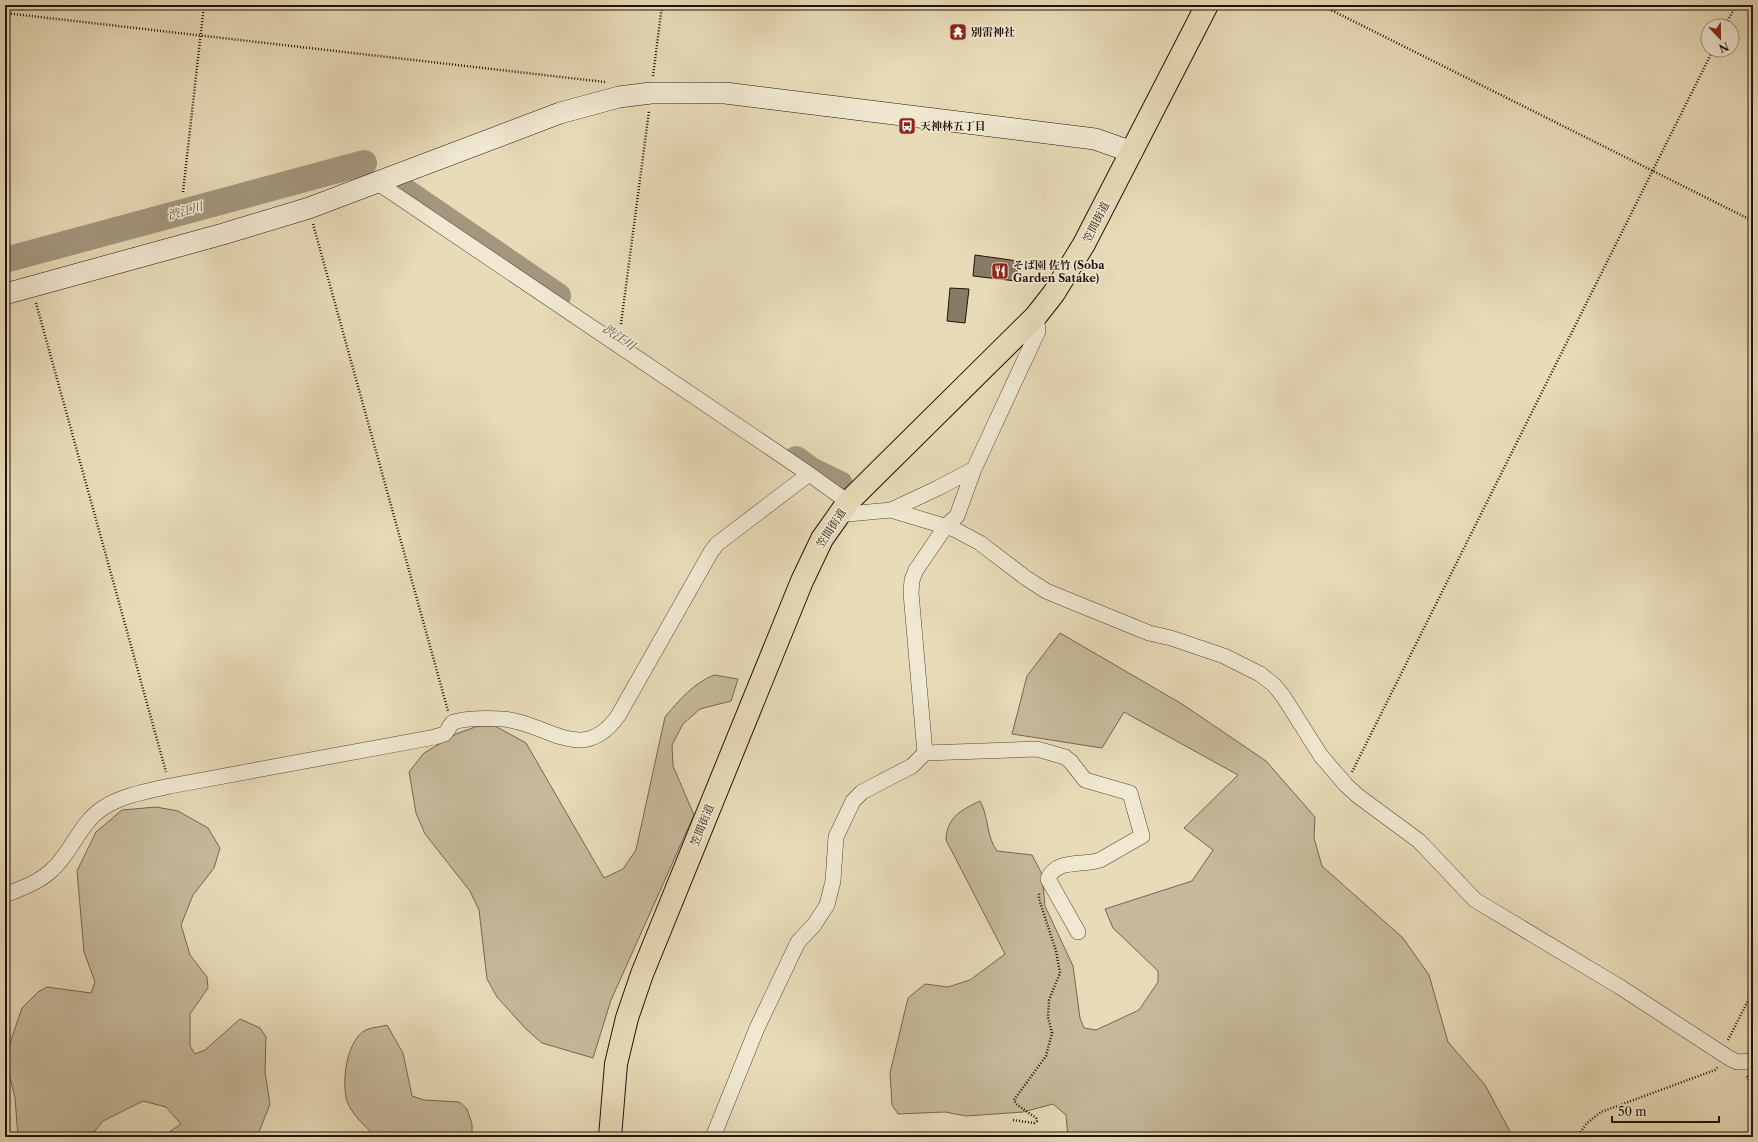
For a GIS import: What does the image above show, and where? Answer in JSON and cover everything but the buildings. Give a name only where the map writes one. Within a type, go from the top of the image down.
[{"type":"main road","name":"笠間街道","points":[[610,1137],[616,1064],[627,1018],[642,974],[802,582],[822,539],[843,509],[1036,316],[1054,293],[1068,273],[1207,5]]},
{"type":"street","points":[[5,294],[223,234],[309,208],[560,113],[619,98],[651,93],[725,93],[1095,138],[1132,152]]},
{"type":"street","points":[[378,183],[809,474],[843,509],[891,510],[946,526],[980,543],[1026,578],[1046,591],[1099,614],[1149,633],[1171,638],[1224,656],[1260,674],[1274,685],[1283,696],[1317,751],[1346,785],[1419,841],[1475,900],[1620,987],[1737,1062],[1753,1061]]},
{"type":"street","points":[[925,753],[911,593],[912,580],[916,570],[946,526],[957,516],[974,469],[1038,331],[1036,316]]},
{"type":"street","points":[[891,510],[974,469]]},
{"type":"street","points":[[5,895],[38,880],[54,868],[87,821],[104,808],[127,796],[170,786],[435,737],[445,733],[452,723],[480,719],[510,720],[572,740],[586,739],[604,733],[618,716],[714,548],[734,530],[809,474]]},
{"type":"street","points":[[714,1137],[756,1028],[798,942],[814,925],[827,905],[833,881],[836,837],[853,801],[862,792],[912,766],[925,753],[1037,749],[1065,757],[1071,762],[1085,780],[1130,793],[1142,836],[1094,862],[1070,863],[1060,867],[1048,879],[1078,932]]},
{"type":"path","points":[[183,192],[204,5]]},
{"type":"path","points":[[620,324],[662,5]]},
{"type":"path","points":[[1321,5],[1753,221]]},
{"type":"path","points":[[1729,18],[1736,5]]},
{"type":"path","points":[[5,13],[605,82],[613,84],[619,98]]},
{"type":"path","points":[[1346,785],[1709,58]]},
{"type":"path","points":[[309,208],[452,723]]},
{"type":"path","points":[[32,286],[170,786]]},
{"type":"path","points":[[1012,1120],[1034,1123],[1037,1121],[1036,1118],[1016,1104],[1014,1100],[1046,1056],[1052,1033],[1048,1017],[1049,1000],[1060,973],[1056,951],[1039,899],[1039,891],[1048,879]]},
{"type":"path","points":[[1577,1137],[1587,1123],[1601,1112],[1715,1070],[1725,1055],[1753,991]]},
{"type":"shaded area","points":[[1060,633],[1182,704],[1266,761],[1315,817],[1314,838],[1322,866],[1403,938],[1429,975],[1448,1042],[1485,1085],[1513,1137],[1068,1137],[1066,1115],[1053,1104],[1023,1112],[966,1116],[945,1112],[898,1114],[892,1105],[890,1073],[908,998],[925,984],[948,987],[970,980],[1005,954],[946,840],[949,825],[956,815],[980,801],[985,813],[993,845],[997,851],[1032,855],[1042,874],[1045,906],[1073,966],[1080,1018],[1084,1028],[1096,1030],[1139,1010],[1158,982],[1158,971],[1113,928],[1105,909],[1192,881],[1213,850],[1184,828],[1238,775],[1124,712],[1102,748],[1012,734],[1027,676]]},
{"type":"shaded area","points":[[714,675],[738,679],[731,701],[700,709],[683,724],[672,745],[673,766],[694,815],[611,1000],[593,1058],[542,1043],[526,1029],[497,997],[487,979],[479,910],[470,891],[425,834],[416,813],[409,772],[424,753],[456,734],[478,726],[495,726],[526,743],[604,878],[623,869],[636,850],[665,717],[681,698],[693,687]]},
{"type":"shaded area","points":[[156,807],[178,811],[208,828],[220,848],[214,868],[193,895],[181,925],[190,955],[207,977],[208,988],[190,1014],[190,1046],[195,1054],[205,1050],[240,1019],[260,1028],[266,1037],[265,1072],[270,1104],[257,1137],[162,1137],[181,1124],[166,1107],[143,1101],[103,1121],[90,1137],[18,1137],[15,1098],[7,1065],[10,1043],[22,1008],[38,992],[47,987],[91,993],[95,982],[84,952],[77,871],[96,832],[122,810]]},
{"type":"shaded area","points":[[387,1025],[403,1053],[412,1096],[424,1100],[459,1102],[467,1109],[472,1124],[472,1137],[376,1137],[355,1116],[349,1106],[345,1093],[345,1073],[350,1051],[359,1035],[366,1030]]},
{"type":"waterway","name":"渋江川","points":[[5,260],[364,163]]},
{"type":"waterway","name":"渋江川","points":[[399,187],[558,296]]},
{"type":"waterway","name":"渋江川","points":[[796,459],[811,470],[840,484]]},
{"type":"place","name":"別雷神社","points":[[958,32]]},
{"type":"place","name":"天神林五丁目","points":[[907,126]]},
{"type":"place","name":"そば園 佐竹 (Soba Garden Satake)","points":[[1000,271]]}]
